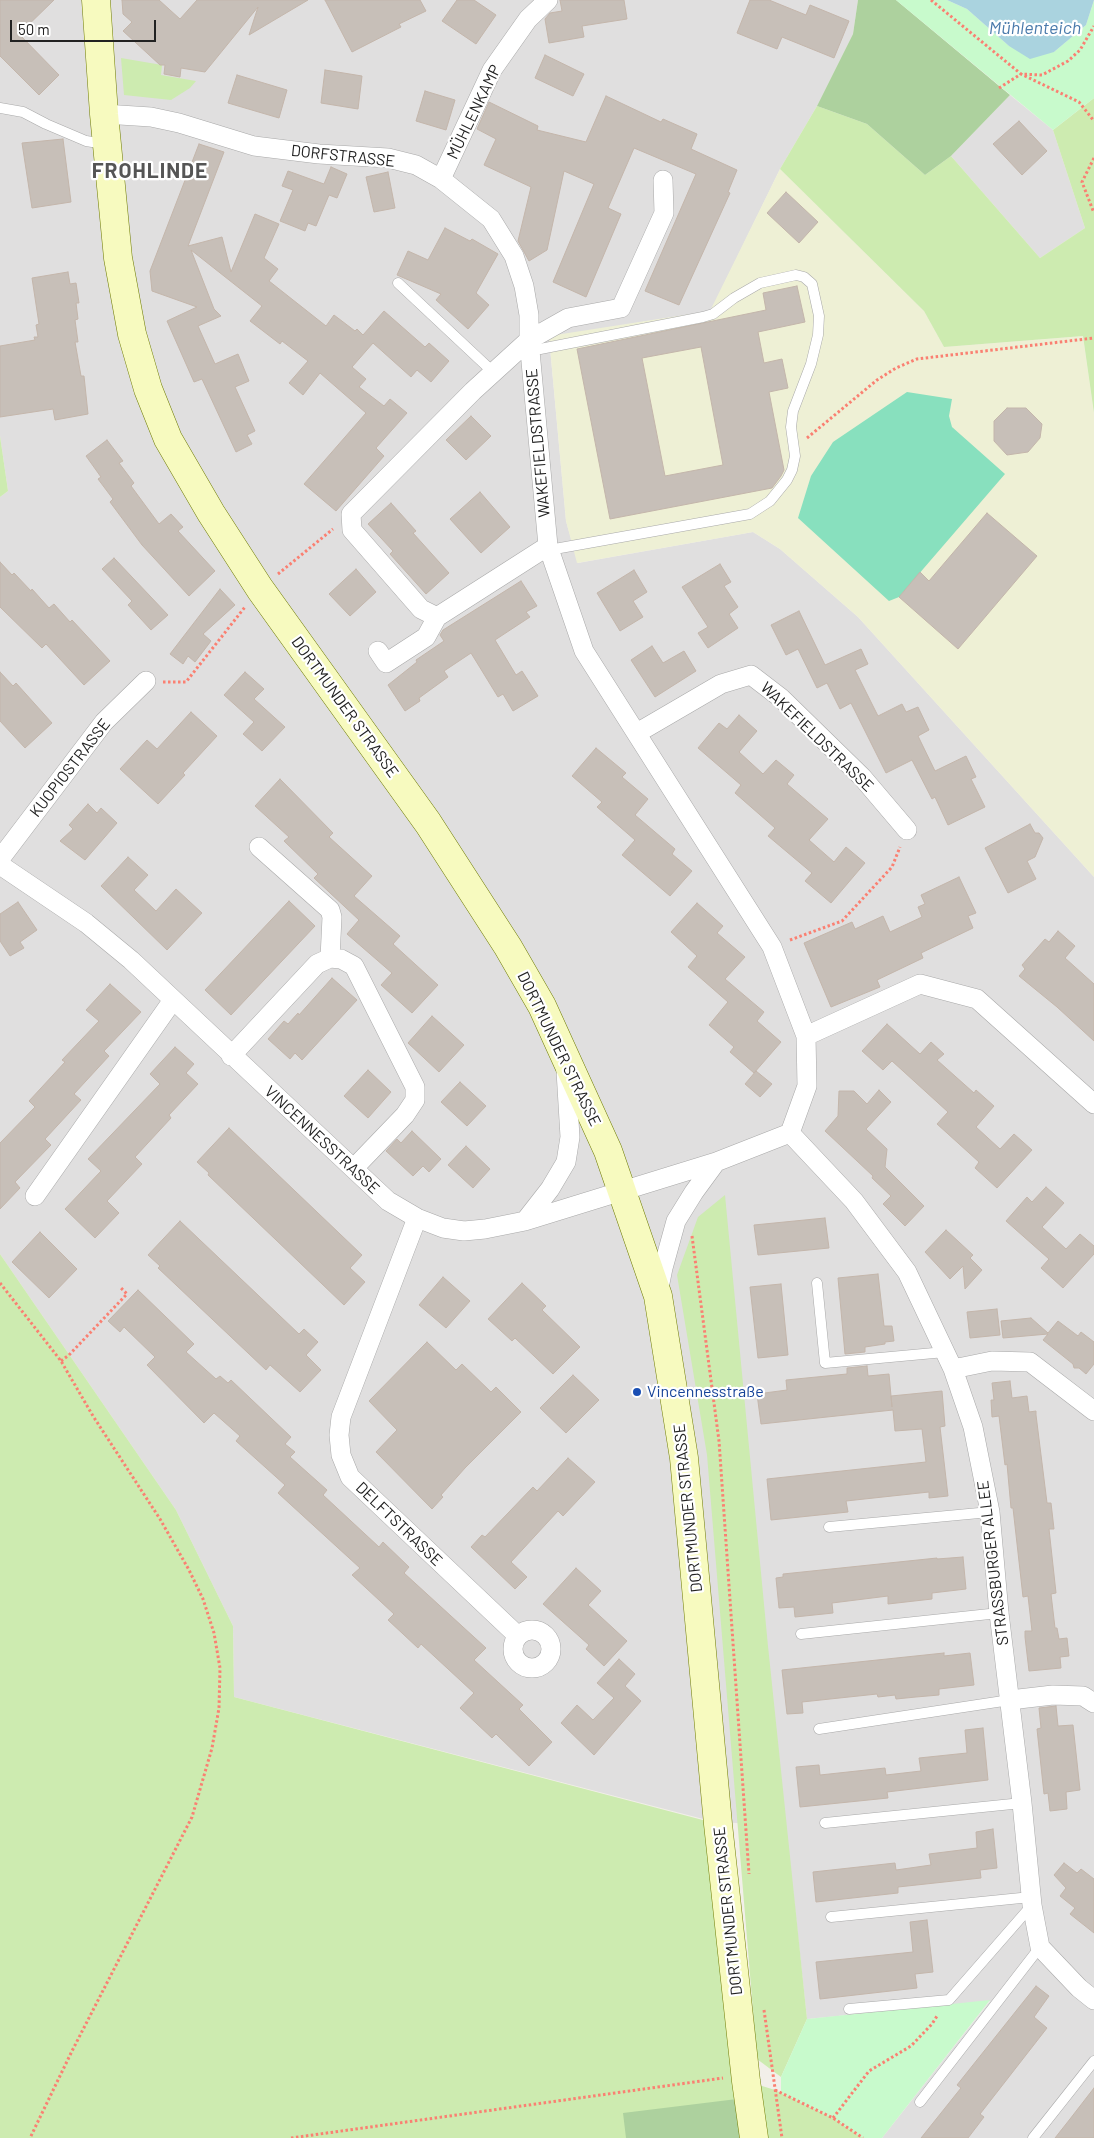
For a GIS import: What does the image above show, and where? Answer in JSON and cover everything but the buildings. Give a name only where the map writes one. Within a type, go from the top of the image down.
[{"type":"main road","name":"DORTMUNDER STRASSE","points":[[96,0],[106,144],[118,258],[132,334],[148,389],[168,439],[210,513],[260,589],[428,823],[508,947],[542,1006],[608,1151],[658,1296],[684,1458],[718,1824],[754,2138]]},
{"type":"street","name":"MÜHLENKAMP","points":[[441,178],[492,70],[528,19],[548,0]]},
{"type":"street","name":"DORFSTRASSE","points":[[104,114],[170,120],[254,146],[319,154],[388,158],[416,165],[441,178],[491,219],[514,256],[528,305],[529,346]]},
{"type":"street","points":[[437,617],[421,609],[352,530],[351,514],[493,372],[568,318],[621,308],[664,213],[663,180]]},
{"type":"street","name":"WAKEFIELDSTRASSE","points":[[529,346],[549,548],[584,651],[772,947],[806,1036],[807,1086],[790,1133]]},
{"type":"street","points":[[378,652],[386,663],[426,637],[437,617],[549,548]]},
{"type":"street","name":"WAKEFIELDSTRASSE","points":[[637,733],[721,684],[751,675],[781,698],[862,777],[907,830]]},
{"type":"street","name":"KUOPIOSTRASSE","points":[[0,859],[104,722],[146,681]]},
{"type":"street","points":[[259,847],[330,910],[332,917],[330,958]]},
{"type":"street","name":"VINCENNESSTRASSE","points":[[0,865],[86,923],[131,960],[231,1056],[388,1201],[417,1218],[443,1228],[464,1231],[485,1229],[525,1221],[622,1191]]},
{"type":"street","points":[[231,1056],[317,964],[330,958],[341,959],[354,966],[416,1087],[416,1100],[405,1115],[354,1168]]},
{"type":"street","points":[[806,1036],[920,984],[977,1000],[1094,1104]]},
{"type":"street","points":[[35,1196],[173,1000]]},
{"type":"street","points":[[525,1221],[550,1189],[566,1162],[570,1137],[565,1054]]},
{"type":"street","points":[[622,1191],[716,1162],[790,1133]]},
{"type":"street","name":"STRASSBURGER ALLEE","points":[[790,1133],[854,1201],[907,1272],[954,1369],[973,1427],[990,1512],[999,1613],[1032,1901],[1040,1947]]},
{"type":"street","points":[[658,1296],[663,1268],[676,1221],[716,1162]]},
{"type":"street","name":"DELFTSTRASSE","points":[[417,1218],[341,1417],[339,1435],[341,1455],[350,1477],[518,1636]]},
{"type":"street","points":[[954,1369],[992,1361],[1030,1362],[1094,1412]]},
{"type":"street","points":[[1010,1700],[1053,1695],[1082,1696],[1094,1703]]},
{"type":"street","points":[[1040,1947],[1079,1988],[1094,2000]]},
{"type":"lane","points":[[0,108],[23,112],[86,141],[106,144]]},
{"type":"lane","points":[[529,346],[703,317],[712,314],[734,298],[760,283],[796,275],[804,277],[812,284],[819,316],[818,336],[811,364],[793,411],[791,427],[794,452],[792,470],[788,480],[770,501],[750,514],[549,548]]},
{"type":"lane","points":[[398,283],[493,372]]},
{"type":"lane","points":[[816,1282],[825,1364],[945,1352]]},
{"type":"lane","points":[[829,1527],[990,1512]]},
{"type":"lane","points":[[800,1634],[999,1613]]},
{"type":"lane","points":[[819,1729],[1010,1700]]},
{"type":"lane","points":[[825,1823],[1022,1804]]},
{"type":"lane","points":[[831,1918],[1032,1901]]},
{"type":"lane","points":[[849,2009],[949,2000],[1032,1901]]},
{"type":"lane","points":[[920,2102],[1040,1947]]},
{"type":"lane","points":[[1033,2138],[1094,2061]]},
{"type":"path","points":[[931,0],[1021,74],[1079,102],[1094,121]]},
{"type":"path","points":[[999,88],[1021,74],[1042,75],[1068,61],[1080,50],[1094,26]]},
{"type":"path","points":[[1094,158],[1082,182],[1094,213]]},
{"type":"path","points":[[794,452],[818,428],[877,380],[896,368],[917,359],[1094,338]]},
{"type":"path","points":[[772,947],[842,921],[892,867],[907,830]]},
{"type":"path","name":"DORTMUNDER STRASSE","points":[[691,1226],[719,1441],[750,1883]]},
{"type":"path","points":[[0,1283],[61,1361],[93,1416],[160,1519],[190,1570],[203,1599],[214,1633],[220,1668],[219,1708],[212,1748],[192,1817],[72,2050],[30,2138]]},
{"type":"path","points":[[61,1361],[69,1356],[127,1294],[120,1287]]},
{"type":"path","points":[[833,2118],[869,2071],[911,2046],[932,2024],[942,2007],[949,2000]]},
{"type":"path","name":"DORTMUNDER STRASSE","points":[[763,2008],[782,2138]]},
{"type":"path","points":[[291,2138],[732,2076],[774,2090],[833,2118],[863,2138]]},
{"type":"shaded area","points":[[0,0],[858,0],[853,34],[817,106],[780,169],[711,311],[549,337],[566,521],[578,563],[753,532],[780,549],[858,617],[1094,877],[1094,2138],[882,2138],[990,2001],[807,2019],[786,1827],[711,1821],[234,1697],[233,1626],[176,1510],[0,1254],[0,497],[8,491],[0,436]]},
{"type":"shaded area","points":[[1010,95],[1053,130],[1085,228],[1040,258],[951,156]]},
{"type":"green space","points":[[858,0],[896,0],[1010,95],[951,156],[925,175],[867,124],[817,106],[853,34]]},
{"type":"green space","points":[[896,0],[947,0],[967,9],[1009,46],[1054,52],[1086,25],[1094,0],[1094,98],[1053,130]]},
{"type":"green space","points":[[121,58],[162,65],[161,75],[196,81],[190,88],[171,100],[124,95]]},
{"type":"green space","points":[[1094,98],[1094,413],[1083,336],[944,347],[924,311],[780,169],[817,106],[867,124],[925,175],[951,156],[1040,258],[1085,228],[1053,130]]},
{"type":"green space","points":[[780,169],[924,311],[944,347],[1083,336],[1094,413],[1094,877],[858,617],[780,549],[753,532],[577,563],[566,521],[549,336],[710,311]]},
{"type":"green space","points":[[907,392],[952,399],[949,416],[952,427],[1005,474],[899,597],[889,601],[798,518],[811,476],[833,442]]},
{"type":"green space","points":[[0,436],[8,491],[0,497]]},
{"type":"green space","points":[[725,1195],[768,1646],[807,2019],[781,2077],[757,2059],[707,1455],[677,1275],[698,1217]]},
{"type":"green space","points":[[0,1254],[176,1510],[233,1626],[234,1697],[718,1824],[746,2081],[775,2090],[833,2118],[863,2138],[0,2138]]},
{"type":"green space","points":[[990,2000],[882,2138],[863,2138],[833,2118],[781,2093],[781,2077],[807,2019]]},
{"type":"green space","points":[[737,2099],[742,2138],[626,2138],[623,2113]]},
{"type":"water","name":"Mühlenteich","points":[[947,0],[1094,0],[1086,25],[1054,52],[1030,59],[1009,46],[967,9]]},
{"type":"place","name":"Vincennesstraße","points":[[637,1392]]},
{"type":"district","name":"FROHLINDE","points":[[150,171]]}]
